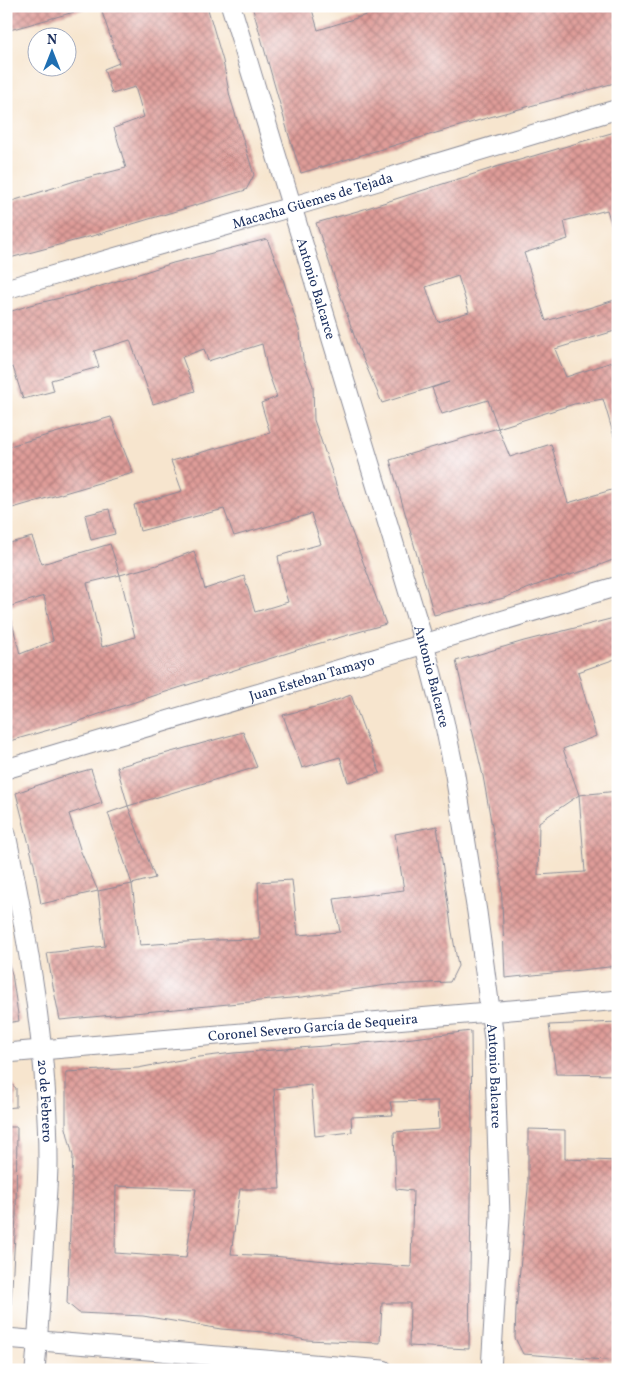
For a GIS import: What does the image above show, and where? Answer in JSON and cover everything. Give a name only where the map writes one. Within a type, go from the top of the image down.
[{"type":"street","name":"Antonio Balcarce","points":[[231,6],[424,644],[444,721],[477,912],[494,1039],[500,1216],[491,1370]]},
{"type":"street","name":"Macacha Güemes de Tejada","points":[[6,289],[291,207],[618,109]]},
{"type":"street","name":"Juan Esteban Tamayo","points":[[6,769],[618,586]]},
{"type":"street","name":"20 de Febrero","points":[[6,834],[15,876],[42,1051],[48,1162],[36,1370]]},
{"type":"street","name":"Coronel Severo García de Sequeira","points":[[6,1053],[618,1000]]},
{"type":"street","points":[[6,1338],[383,1370]]},
{"type":"building","points":[[6,6],[92,6],[92,7],[6,31]]},
{"type":"building","points":[[100,6],[207,6],[223,61],[230,97],[254,175],[246,190],[96,235],[6,259],[6,203],[78,180],[126,168],[114,128],[144,117],[135,87],[112,94],[104,69],[119,63]]},
{"type":"building","points":[[252,6],[311,6],[318,30],[395,6],[618,6],[618,82],[490,117],[301,173]]},
{"type":"building","points":[[618,131],[618,245],[607,210],[564,221],[568,239],[524,253],[546,321],[618,299],[618,330],[555,349],[566,377],[618,360],[618,450],[603,399],[574,404],[498,428],[488,400],[442,414],[432,388],[449,382],[382,403],[358,347],[316,223]],"holes":[[[458,276],[469,312],[438,322],[426,287]]]},
{"type":"building","points":[[267,239],[282,276],[300,333],[303,359],[313,386],[314,420],[342,505],[386,624],[303,648],[77,722],[6,742],[6,544],[32,537],[42,564],[110,544],[120,575],[157,565],[194,551],[205,589],[244,576],[255,612],[288,602],[278,556],[321,544],[311,514],[234,536],[224,509],[140,531],[134,505],[182,491],[171,461],[270,433],[261,403],[277,397],[268,372],[262,344],[208,361],[204,349],[182,357],[195,391],[153,404],[130,340],[94,351],[99,367],[51,380],[54,391],[23,399],[13,367],[6,369],[6,313],[73,295],[173,263]],"holes":[[[120,575],[135,637],[102,647],[87,583]],[[44,596],[53,641],[20,654],[8,607]]]},
{"type":"building","points":[[111,417],[133,473],[6,510],[6,447]]},
{"type":"building","points":[[498,428],[510,457],[551,444],[568,503],[618,488],[618,558],[587,570],[542,583],[504,598],[434,615],[390,460]]},
{"type":"building","points":[[109,509],[115,534],[91,540],[85,515]]},
{"type":"building","points":[[618,617],[618,658],[578,672],[596,736],[563,749],[579,795],[618,791],[618,966],[505,978],[501,877],[483,776],[456,661]],"holes":[[[579,795],[585,872],[538,875],[539,822]]]},
{"type":"building","points":[[351,695],[380,773],[348,782],[340,757],[302,768],[283,715],[323,705]]},
{"type":"building","points":[[243,732],[257,767],[128,806],[117,767]]},
{"type":"building","points":[[91,769],[102,803],[69,814],[81,852],[98,891],[41,904],[34,864],[16,793]]},
{"type":"building","points":[[128,806],[155,878],[132,884],[108,813]]},
{"type":"building","points":[[437,826],[458,966],[450,982],[387,985],[302,997],[60,1020],[47,953],[105,946],[98,891],[132,884],[140,945],[260,939],[258,882],[292,880],[298,935],[340,932],[334,899],[404,890],[395,834]]},
{"type":"building","points":[[6,956],[12,974],[19,1021],[6,1023]]},
{"type":"building","points":[[618,1022],[618,1075],[556,1074],[549,1025]]},
{"type":"building","points":[[471,1031],[472,1128],[469,1349],[409,1346],[410,1303],[382,1303],[380,1343],[306,1340],[264,1332],[221,1329],[143,1316],[79,1313],[67,1303],[73,1156],[66,1128],[66,1072],[138,1068],[191,1058],[234,1053],[388,1041]],"holes":[[[311,1085],[315,1136],[352,1132],[351,1117],[393,1115],[390,1102],[438,1101],[439,1129],[394,1132],[396,1189],[413,1191],[411,1267],[231,1254],[240,1189],[280,1189],[274,1089]],[[116,1186],[196,1189],[186,1258],[115,1253]]]},
{"type":"building","points":[[6,1080],[16,1088],[16,1107],[6,1108]]},
{"type":"building","points":[[6,1127],[17,1127],[16,1216],[11,1305],[6,1305]]},
{"type":"building","points":[[528,1129],[565,1130],[565,1159],[618,1161],[618,1361],[523,1354],[515,1338],[516,1309],[528,1189]]}]
